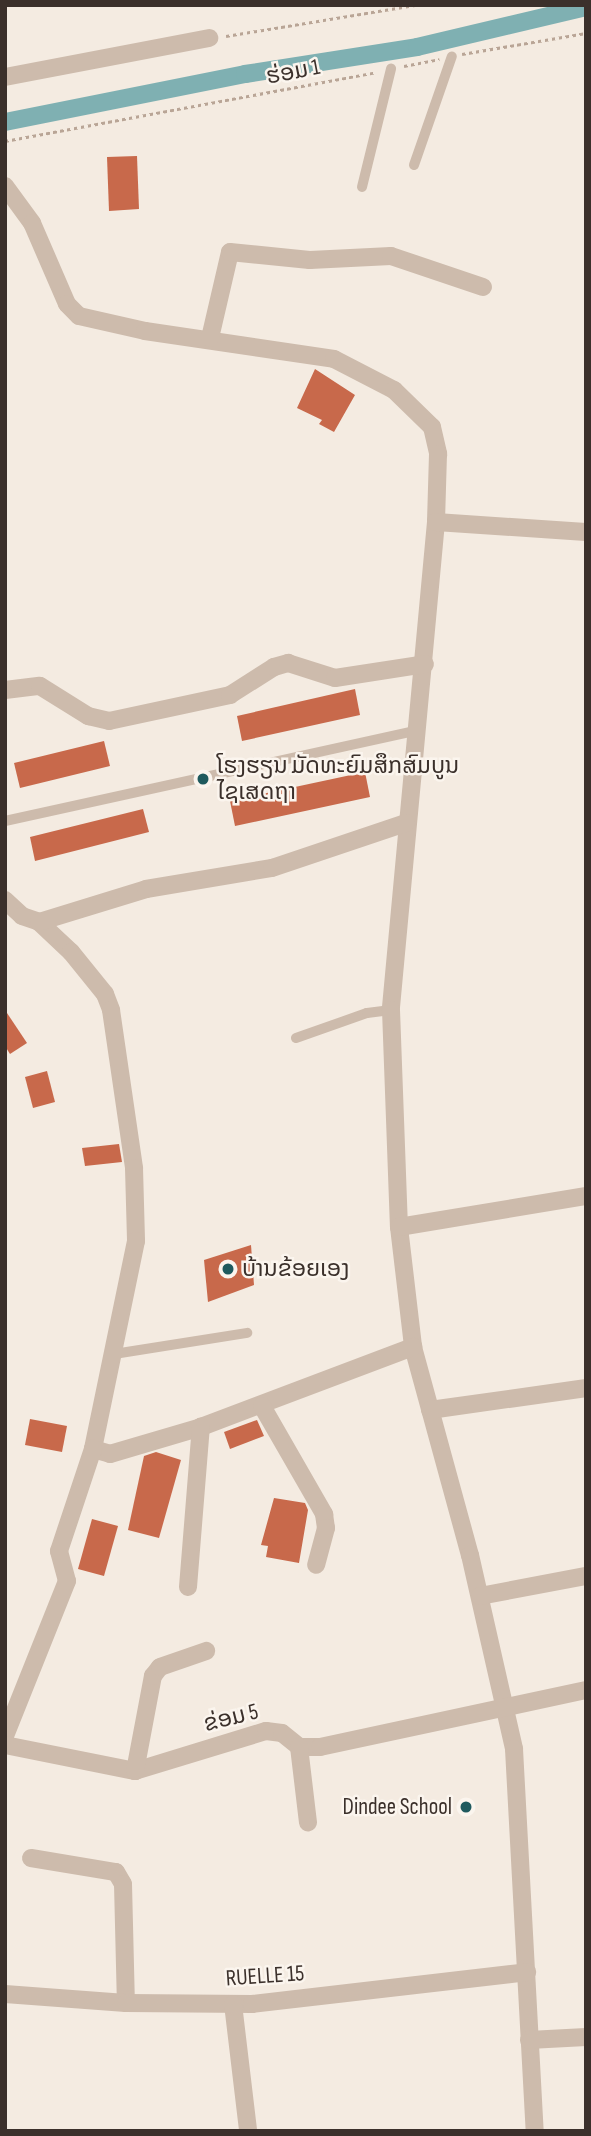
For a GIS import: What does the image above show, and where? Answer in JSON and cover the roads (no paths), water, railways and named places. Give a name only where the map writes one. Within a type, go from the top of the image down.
[{"type":"street","points":[[5,77],[209,38]]},
{"type":"street","points":[[5,186],[32,223],[60,289],[79,316],[145,331],[210,338],[334,359],[413,404],[432,427],[438,454],[436,522],[425,664],[406,823],[391,1010],[399,1227],[413,1347],[480,1596],[507,1709],[518,1800],[535,2131]]},
{"type":"street","points":[[210,338],[230,252],[310,260],[391,256],[483,287]]},
{"type":"street","points":[[436,522],[586,532]]},
{"type":"street","points":[[5,690],[40,686],[88,716],[109,721],[230,695],[274,667],[288,663],[335,678],[425,664]]},
{"type":"street","points":[[38,922],[146,889],[272,868],[406,823]]},
{"type":"street","points":[[5,900],[22,916],[38,922],[71,952],[105,994],[111,1010],[134,1168],[136,1241],[93,1449],[59,1551],[67,1581],[5,1736]]},
{"type":"street","points":[[399,1227],[586,1196]]},
{"type":"street","points":[[93,1449],[110,1454],[201,1427],[413,1347]]},
{"type":"street","points":[[430,1410],[586,1388]]},
{"type":"street","points":[[262,1406],[324,1514],[327,1528],[316,1565]]},
{"type":"street","points":[[188,1587],[201,1427]]},
{"type":"street","points":[[480,1596],[586,1576]]},
{"type":"street","points":[[135,1771],[153,1676],[160,1667],[206,1651]]},
{"type":"street","points":[[307,1822],[299,1747],[320,1747],[586,1690]]},
{"type":"street","name":"ຂ່ອມ 5","points":[[5,1745],[135,1771],[266,1731],[282,1733],[299,1747]]},
{"type":"street","points":[[31,1858],[116,1872],[123,1884],[125,2003]]},
{"type":"street","name":"RUELLE 15","points":[[5,1994],[125,2003],[233,2004],[527,1972]]},
{"type":"street","points":[[233,2004],[247,2130]]},
{"type":"street","points":[[529,2040],[586,2037]]},
{"type":"lane","points":[[414,165],[452,56]]},
{"type":"lane","points":[[362,187],[391,69]]},
{"type":"lane","points":[[5,821],[416,731]]},
{"type":"lane","points":[[296,1038],[367,1013],[391,1010]]},
{"type":"lane","points":[[114,1354],[247,1333]]},
{"type":"waterway","points":[[5,122],[245,74],[417,47],[586,7]]},
{"type":"place","name":"ໂຮງຮຽນ ມັດທະຍົມສຶກສົມບູນ ໄຊເສດຖາ","points":[[203,779]]},
{"type":"place","name":"ບ້ານຂ້ອຍເອງ","points":[[228,1269]]},
{"type":"place","name":"Dindee School","points":[[466,1807]]}]
